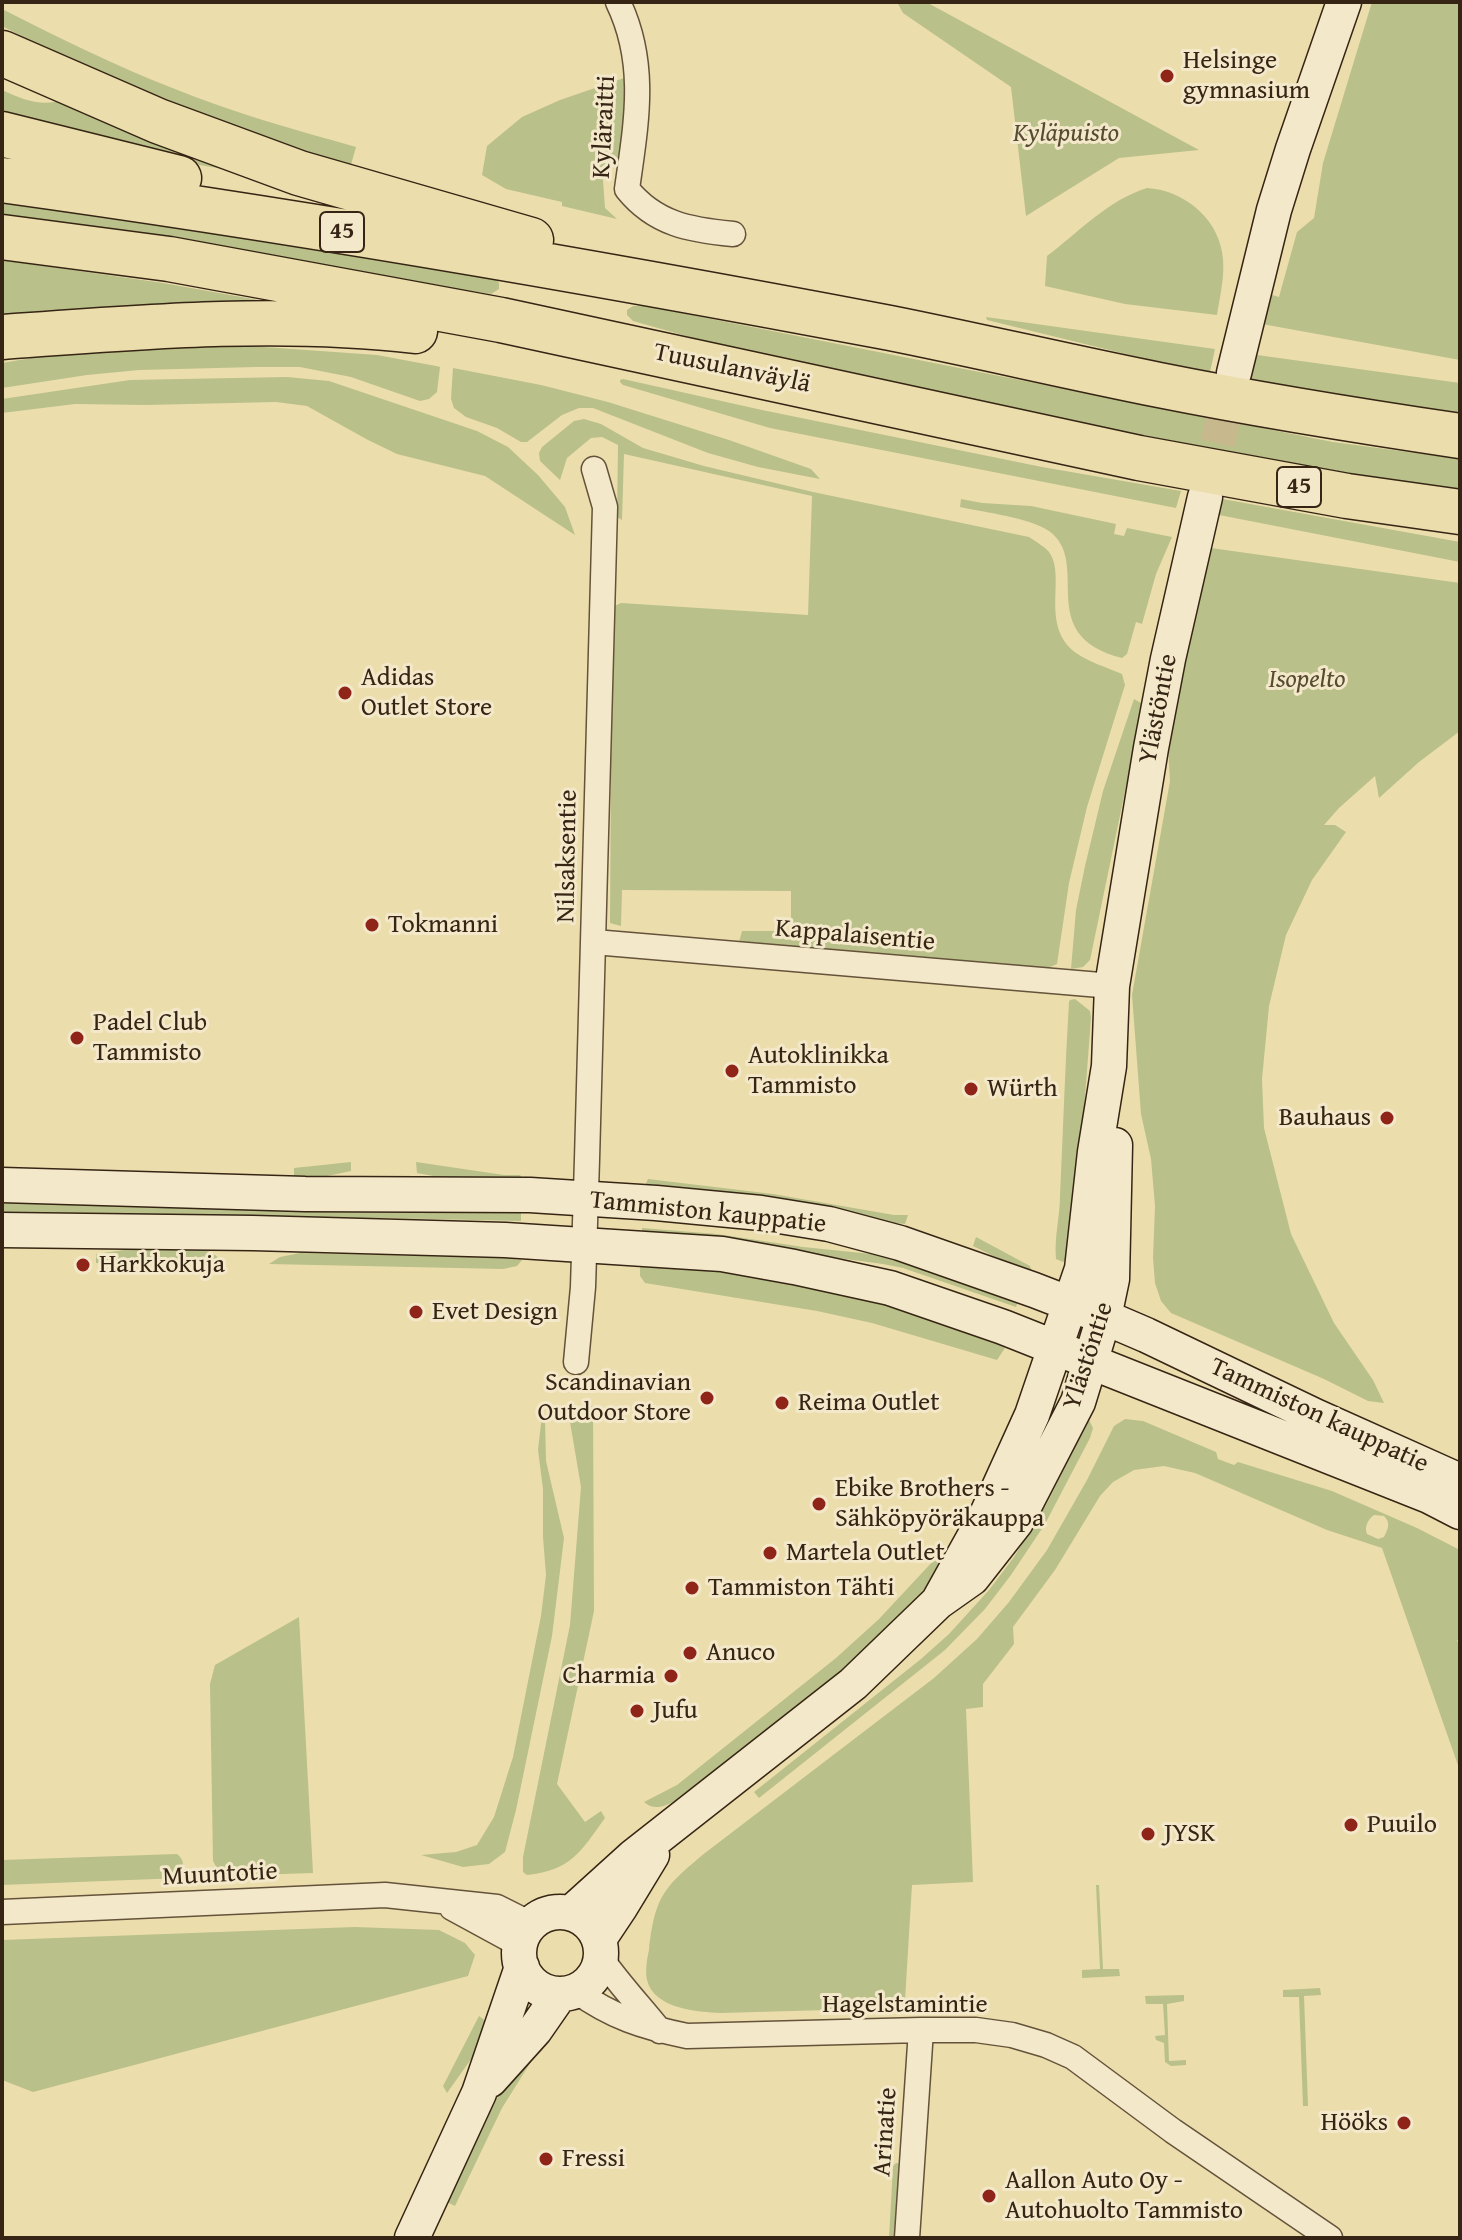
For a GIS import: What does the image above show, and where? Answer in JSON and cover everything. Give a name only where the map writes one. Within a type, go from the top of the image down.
[{"type":"highway","points":[[2,53],[158,121],[299,173],[517,235],[682,289]]},
{"type":"highway","points":[[2,134],[162,176],[517,235]]},
{"type":"highway","name":"45","points":[[2,180],[183,205],[682,289],[962,342],[1160,385],[1460,436]]},
{"type":"highway","name":"Tuusulanväylä","points":[[2,237],[184,262],[501,320],[1139,458],[1347,496],[1460,512]]},
{"type":"highway","points":[[2,337],[255,323],[362,325],[672,356]]},
{"type":"highway","points":[[2,345],[51,333]]},
{"type":"street","name":"Kyläraitti","points":[[618,2],[628,24],[636,66],[637,113],[627,189],[636,200],[660,217],[694,230],[733,234]]},
{"type":"street","points":[[1234,373],[1277,198],[1344,2]]},
{"type":"street","name":"Nilsaksentie","points":[[576,1362],[586,1199],[605,507],[594,469]]},
{"type":"street","name":"Ylästöntie","points":[[412,2238],[479,2093],[524,1946],[545,1914],[571,1913],[667,1829],[853,1684],[938,1602],[972,1578],[1016,1522],[1078,1402],[1104,1317],[1112,1279],[1116,1151],[1109,1066],[1112,986],[1148,762],[1205,497]]},
{"type":"street","name":"Kappalaisentie","points":[[594,942],[1112,986]]},
{"type":"street","name":"Ylästöntie","points":[[938,1602],[987,1514],[1032,1415],[1056,1348],[1084,1257],[1095,1152],[1109,1066]]},
{"type":"street","name":"Tammiston kauppatie","points":[[2,1185],[305,1194],[530,1195],[761,1213],[829,1224],[900,1243],[1104,1317],[1460,1481]]},
{"type":"street","name":"Tammiston kauppatie","points":[[2,1230],[505,1240],[722,1254],[890,1288],[1003,1327],[1414,1490],[1460,1512]]},
{"type":"street","name":"Ylästöntie","points":[[479,2093],[568,1992],[590,1980],[597,1971],[600,1948],[667,1829]]},
{"type":"street","name":"Muuntotie","points":[[2,1912],[385,1895],[497,1907],[524,1946]]},
{"type":"street","points":[[571,1913],[593,1928],[618,1983],[660,2031]]},
{"type":"street","points":[[524,1946],[535,1985],[547,1992],[568,1992]]},
{"type":"street","name":"Hagelstamintie","points":[[568,1992],[616,2016],[660,2031],[687,2036],[976,2030],[1012,2035],[1046,2045],[1073,2057],[1330,2238]]},
{"type":"street","name":"Arinatie","points":[[907,2238],[921,2030]]},
{"type":"green space","name":"Kyläpuisto","points":[[897,2],[926,2],[1199,150],[1119,158],[1026,216],[1011,87],[903,13]]},
{"type":"green space","points":[[1372,2],[1460,2],[1460,360],[1262,324],[1269,294],[1279,297],[1297,232],[1314,218],[1323,163]]},
{"type":"green space","points":[[2,9],[109,61],[197,98],[356,147],[350,168],[189,112],[62,57],[2,26]]},
{"type":"green space","points":[[627,77],[621,153],[603,180],[605,208],[617,219],[506,189],[482,175],[487,146],[522,117]]},
{"type":"green space","points":[[2,90],[37,102],[60,101],[234,171],[102,148],[2,122]]},
{"type":"green space","points":[[1147,188],[1185,200],[1213,227],[1223,260],[1217,315],[1125,304],[1045,286],[1047,256],[1107,208]]},
{"type":"green space","points":[[2,194],[497,279],[499,289],[491,294],[404,287],[2,217]]},
{"type":"green space","points":[[2,260],[163,283],[264,301],[2,321]]},
{"type":"green space","points":[[633,306],[646,306],[1333,442],[1460,459],[1460,497],[1329,478],[796,367],[633,321],[627,310]]},
{"type":"green space","points":[[986,317],[1215,349],[1210,372],[987,320]]},
{"type":"green space","points":[[236,345],[377,355],[436,366],[440,367],[437,392],[429,399],[420,401],[351,377],[300,367],[139,370],[2,388],[2,363],[49,355]]},
{"type":"green space","points":[[1250,354],[1460,383],[1460,417],[1327,397],[1243,378]]},
{"type":"green space","points":[[453,368],[608,402],[811,469],[820,479],[708,453],[593,408],[579,408],[562,415],[527,442],[521,442],[497,428],[466,417],[454,408],[451,399]]},
{"type":"green space","points":[[287,377],[329,381],[477,431],[508,447],[538,475],[565,507],[575,535],[485,476],[397,454],[307,406],[276,402],[75,404],[2,413],[2,399],[130,380]]},
{"type":"green space","points":[[620,380],[1042,467],[1181,491],[1176,508],[770,428],[623,385]]},
{"type":"green space","points":[[584,419],[601,424],[643,448],[704,466],[1029,537],[1049,552],[1056,574],[1056,615],[1065,642],[1081,656],[1122,674],[1125,685],[1087,807],[1069,883],[1057,964],[1048,968],[739,942],[742,931],[791,931],[791,891],[622,890],[621,926],[610,923],[612,607],[621,603],[808,615],[812,496],[624,454],[622,520],[617,517],[618,445],[602,437],[591,438],[567,458],[560,480],[540,461],[542,447],[574,421]]},
{"type":"green space","points":[[1217,498],[1460,542],[1460,562],[1214,514]]},
{"type":"green space","points":[[961,499],[1031,506],[1116,524],[1114,534],[1124,536],[1127,528],[1172,537],[1156,574],[1142,624],[1136,622],[1127,654],[1122,658],[1095,647],[1079,633],[1071,616],[1066,561],[1061,545],[1049,531],[1019,519],[960,507]]},
{"type":"green space","name":"Isopelto","points":[[1211,548],[1460,583],[1460,731],[1379,798],[1375,776],[1324,825],[1335,825],[1346,832],[1312,880],[1286,935],[1269,1006],[1262,1079],[1264,1128],[1291,1234],[1334,1323],[1373,1380],[1384,1403],[1368,1401],[1171,1313],[1161,1301],[1155,1283],[1155,1206],[1151,1159],[1141,1114],[1132,995],[1170,781],[1167,729]]},
{"type":"green space","points":[[1134,699],[1141,703],[1139,724],[1090,960],[1083,967],[1071,969],[1076,910],[1085,866],[1103,791]]},
{"type":"green space","points":[[1075,999],[1090,1011],[1091,1018],[1075,1228],[1067,1259],[1063,1262],[1056,1259],[1056,1243],[1069,1002]]},
{"type":"green space","points":[[351,1162],[351,1171],[294,1183],[294,1168]]},
{"type":"green space","points":[[416,1162],[520,1175],[523,1179],[466,1182],[417,1173]]},
{"type":"green space","points":[[648,1179],[908,1215],[905,1224],[858,1220],[644,1188]]},
{"type":"green space","points":[[2,1198],[521,1211],[521,1221],[383,1218],[296,1224],[2,1218]]},
{"type":"green space","points":[[642,1228],[717,1234],[891,1256],[1019,1298],[1016,1307],[903,1268],[727,1243],[642,1236]]},
{"type":"green space","points":[[976,1237],[1030,1266],[1030,1274],[973,1246]]},
{"type":"green space","points":[[153,1246],[200,1248],[225,1263],[96,1263],[96,1254]]},
{"type":"green space","points":[[300,1253],[522,1260],[517,1266],[503,1269],[269,1264],[280,1257]]},
{"type":"green space","points":[[640,1263],[753,1275],[838,1292],[913,1314],[1005,1348],[997,1360],[872,1323],[645,1283],[640,1276]]},
{"type":"green space","points":[[593,1406],[594,1611],[557,1784],[585,1822],[601,1811],[605,1818],[574,1857],[555,1869],[527,1875],[523,1872],[523,1857],[570,1625],[581,1487],[568,1410]]},
{"type":"green space","points":[[542,1415],[545,1418],[546,1461],[564,1538],[552,1636],[505,1852],[489,1864],[463,1867],[421,1855],[456,1852],[477,1845],[494,1817],[513,1757],[546,1575],[543,1489],[538,1450]]},
{"type":"green space","points":[[1125,1419],[1143,1421],[1216,1452],[1218,1459],[1234,1465],[1238,1462],[1332,1491],[1460,1550],[1460,1639],[1457,1640],[1460,1647],[1460,1771],[1382,1548],[1327,1530],[1195,1473],[1164,1466],[1134,1470],[1113,1482],[1100,1496],[1055,1570],[1013,1627],[1014,1644],[983,1684],[983,1707],[966,1709],[973,1882],[912,1885],[905,2000],[899,2008],[721,2013],[678,2007],[658,1997],[647,1980],[646,1965],[655,1917],[671,1884],[705,1853],[934,1678],[977,1639],[1047,1550],[1114,1426]],"holes":[[[1374,1515],[1384,1516],[1388,1524],[1384,1537],[1378,1539],[1367,1534],[1366,1526],[1370,1519]]]},
{"type":"green space","points":[[1089,1420],[1093,1428],[1090,1438],[1045,1524],[985,1609],[945,1650],[759,1798],[754,1792],[921,1659],[989,1590],[1046,1505]]},
{"type":"green space","points":[[934,1560],[940,1564],[940,1570],[925,1591],[857,1660],[678,1800],[656,1807],[644,1802],[677,1785],[836,1658],[879,1619]]},
{"type":"green space","points":[[299,1617],[313,1873],[221,1876],[213,1861],[210,1684],[215,1665]]},
{"type":"green space","points":[[177,1854],[183,1864],[181,1878],[2,1885],[2,1860]]},
{"type":"green space","points":[[1096,1885],[1099,1885],[1103,1969],[1119,1969],[1120,1976],[1082,1978],[1082,1970],[1100,1969]]},
{"type":"green space","points":[[355,1927],[439,1930],[465,1943],[475,1955],[468,1976],[33,2092],[2,2080],[2,1940]]},
{"type":"green space","points":[[1320,1988],[1321,1995],[1304,1996],[1308,2106],[1303,2106],[1299,1997],[1283,1997],[1283,1990]]},
{"type":"green space","points":[[1184,1995],[1184,2001],[1167,2004],[1169,2061],[1186,2060],[1186,2065],[1171,2066],[1165,2062],[1164,2043],[1156,2040],[1155,2036],[1165,2035],[1163,2004],[1146,2004],[1145,1996]]},
{"type":"green space","points":[[479,2016],[491,2025],[447,2093],[443,2086]]},
{"type":"green space","points":[[537,2052],[502,2108],[455,2206],[447,2202],[500,2092]]},
{"type":"green space","points":[[900,2164],[898,2238],[889,2238],[893,2166]]},
{"type":"tunnel","points":[[1206,493],[1233,377]]},
{"type":"place","name":"Helsinge gymnasium","points":[[1167,76]]},
{"type":"place","name":"Adidas Outlet Store","points":[[345,693]]},
{"type":"place","name":"Tokmanni","points":[[372,925]]},
{"type":"place","name":"Padel Club Tammisto","points":[[77,1038]]},
{"type":"place","name":"Autoklinikka Tammisto","points":[[732,1071]]},
{"type":"place","name":"Würth","points":[[971,1089]]},
{"type":"place","name":"Bauhaus","points":[[1387,1118]]},
{"type":"place","name":"Harkkokuja","points":[[83,1265]]},
{"type":"place","name":"Evet Design","points":[[416,1312]]},
{"type":"place","name":"Scandinavian Outdoor Store","points":[[707,1398]]},
{"type":"place","name":"Reima Outlet","points":[[782,1403]]},
{"type":"place","name":"Ebike Brothers - Sähköpyöräkauppa","points":[[819,1504]]},
{"type":"place","name":"Martela Outlet","points":[[770,1553]]},
{"type":"place","name":"Tammiston Tähti","points":[[692,1588]]},
{"type":"place","name":"Anuco","points":[[690,1653]]},
{"type":"place","name":"Charmia","points":[[671,1676]]},
{"type":"place","name":"Jufu","points":[[637,1711]]},
{"type":"place","name":"Puuilo","points":[[1351,1825]]},
{"type":"place","name":"JYSK","points":[[1148,1834]]},
{"type":"place","name":"Hööks","points":[[1404,2123]]},
{"type":"place","name":"Fressi","points":[[546,2159]]},
{"type":"place","name":"Aallon Auto Oy - Autohuolto Tammisto","points":[[989,2196]]}]
